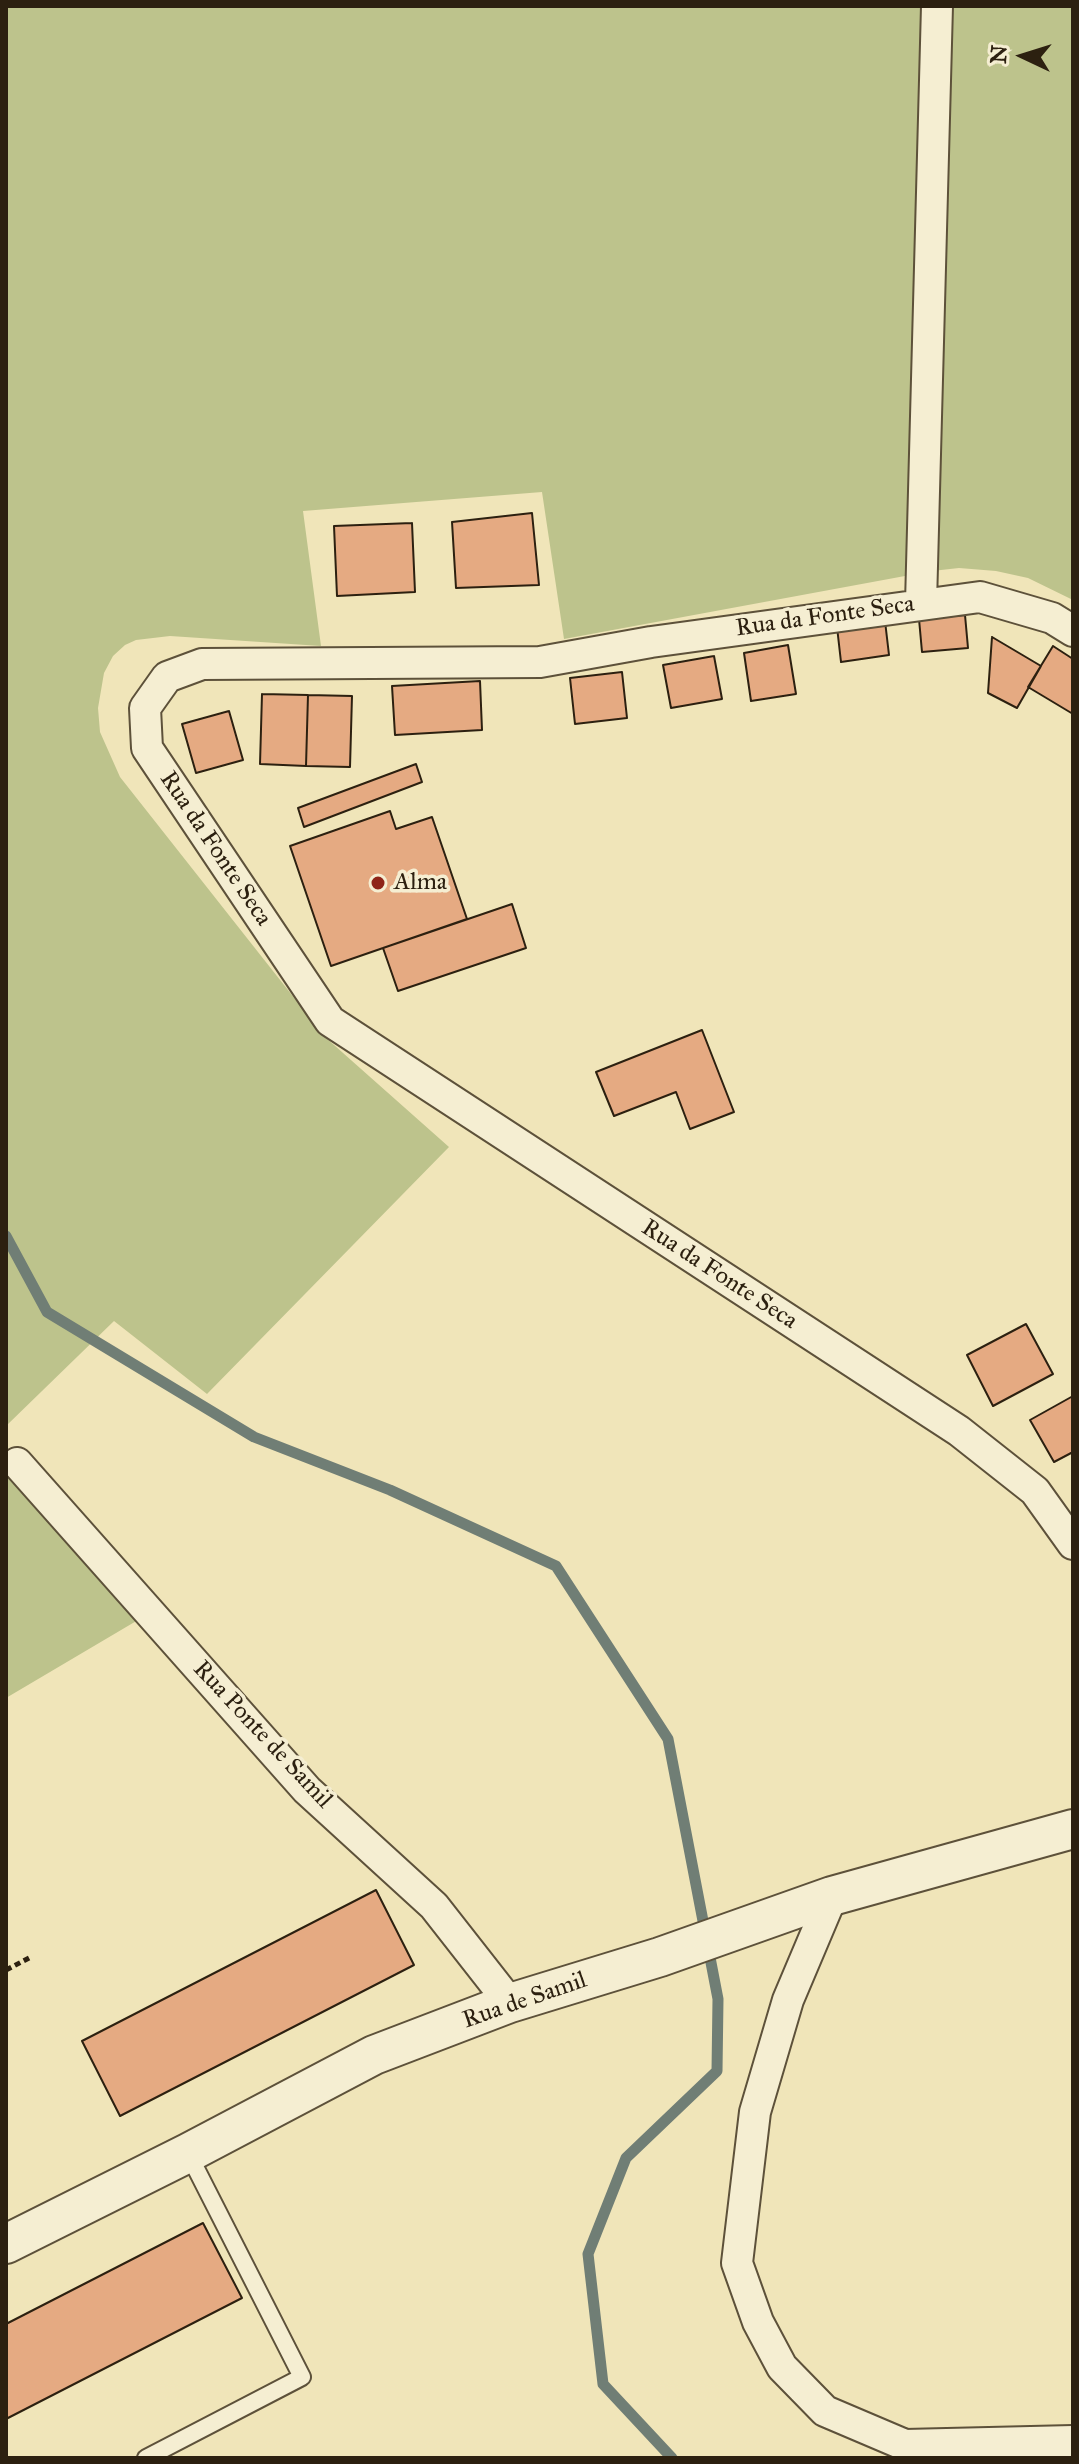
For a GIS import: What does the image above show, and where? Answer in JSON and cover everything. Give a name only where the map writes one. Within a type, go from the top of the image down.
[{"type":"street","points":[[921,603],[937,6]]},
{"type":"street","name":"Rua da Fonte Seca","points":[[1073,631],[1052,618],[980,597],[651,642],[540,662],[202,664],[167,677],[145,708],[147,748],[330,1021],[959,1431],[1035,1491],[1073,1544]]},
{"type":"street","name":"Rua Ponte de Samil","points":[[17,1463],[307,1790],[434,1906],[510,2003]]},
{"type":"street","name":"Rua de Samil","points":[[6,2244],[374,2055],[510,2003],[660,1957],[832,1896],[1073,1829]]},
{"type":"street","points":[[832,1896],[788,2000],[755,2112],[737,2263],[758,2322],[782,2367],[825,2411],[905,2445],[1073,2441]]},
{"type":"lane","points":[[146,2458],[302,2377],[188,2153]]},
{"type":"path","points":[[6,1970],[31,1957]]},
{"type":"green space","points":[[6,6],[1073,6],[1073,600],[1028,578],[959,568],[564,639],[542,492],[303,511],[321,646],[170,636],[136,640],[125,645],[113,656],[104,673],[98,708],[100,732],[120,777],[325,1037],[449,1147],[207,1394],[114,1321],[6,1426]]},
{"type":"green space","points":[[6,1464],[138,1620],[6,1698]]},
{"type":"building","points":[[532,513],[539,585],[456,588],[452,522]]},
{"type":"building","points":[[412,523],[415,592],[337,596],[334,526]]},
{"type":"building","points":[[965,615],[968,648],[922,652],[919,619]]},
{"type":"building","points":[[885,621],[889,655],[841,662],[837,627]]},
{"type":"building","points":[[992,637],[1041,666],[1017,708],[988,693]]},
{"type":"building","points":[[788,645],[796,694],[751,701],[744,653]]},
{"type":"building","points":[[1053,646],[1073,659],[1073,714],[1028,687]]},
{"type":"building","points":[[714,656],[722,699],[671,708],[663,665]]},
{"type":"building","points":[[622,672],[627,718],[575,724],[570,678]]},
{"type":"building","points":[[480,681],[482,730],[395,735],[392,686]]},
{"type":"building","points":[[262,694],[308,695],[306,766],[260,764]]},
{"type":"building","points":[[308,695],[352,696],[350,767],[306,766]]},
{"type":"building","points":[[229,711],[243,760],[196,773],[182,724]]},
{"type":"building","points":[[416,764],[422,782],[304,827],[298,808]]},
{"type":"building","name":"Alma","points":[[390,811],[396,829],[432,817],[467,919],[331,966],[290,846]]},
{"type":"building","points":[[512,904],[526,948],[398,991],[383,948]]},
{"type":"building","points":[[702,1030],[734,1112],[690,1129],[676,1092],[614,1116],[596,1072]]},
{"type":"building","points":[[1026,1324],[1053,1374],[993,1406],[967,1355]]},
{"type":"building","points":[[1073,1396],[1073,1452],[1054,1462],[1030,1420]]},
{"type":"building","points":[[376,1890],[414,1965],[120,2116],[82,2041]]},
{"type":"building","points":[[203,2223],[242,2298],[6,2419],[6,2324]]},
{"type":"waterway","points":[[6,1236],[47,1312],[254,1437],[390,1490],[556,1566],[668,1739],[718,1999],[717,2071],[626,2158],[588,2254],[603,2384],[672,2458]]},
{"type":"place","name":"Alma","points":[[378,883]]}]
